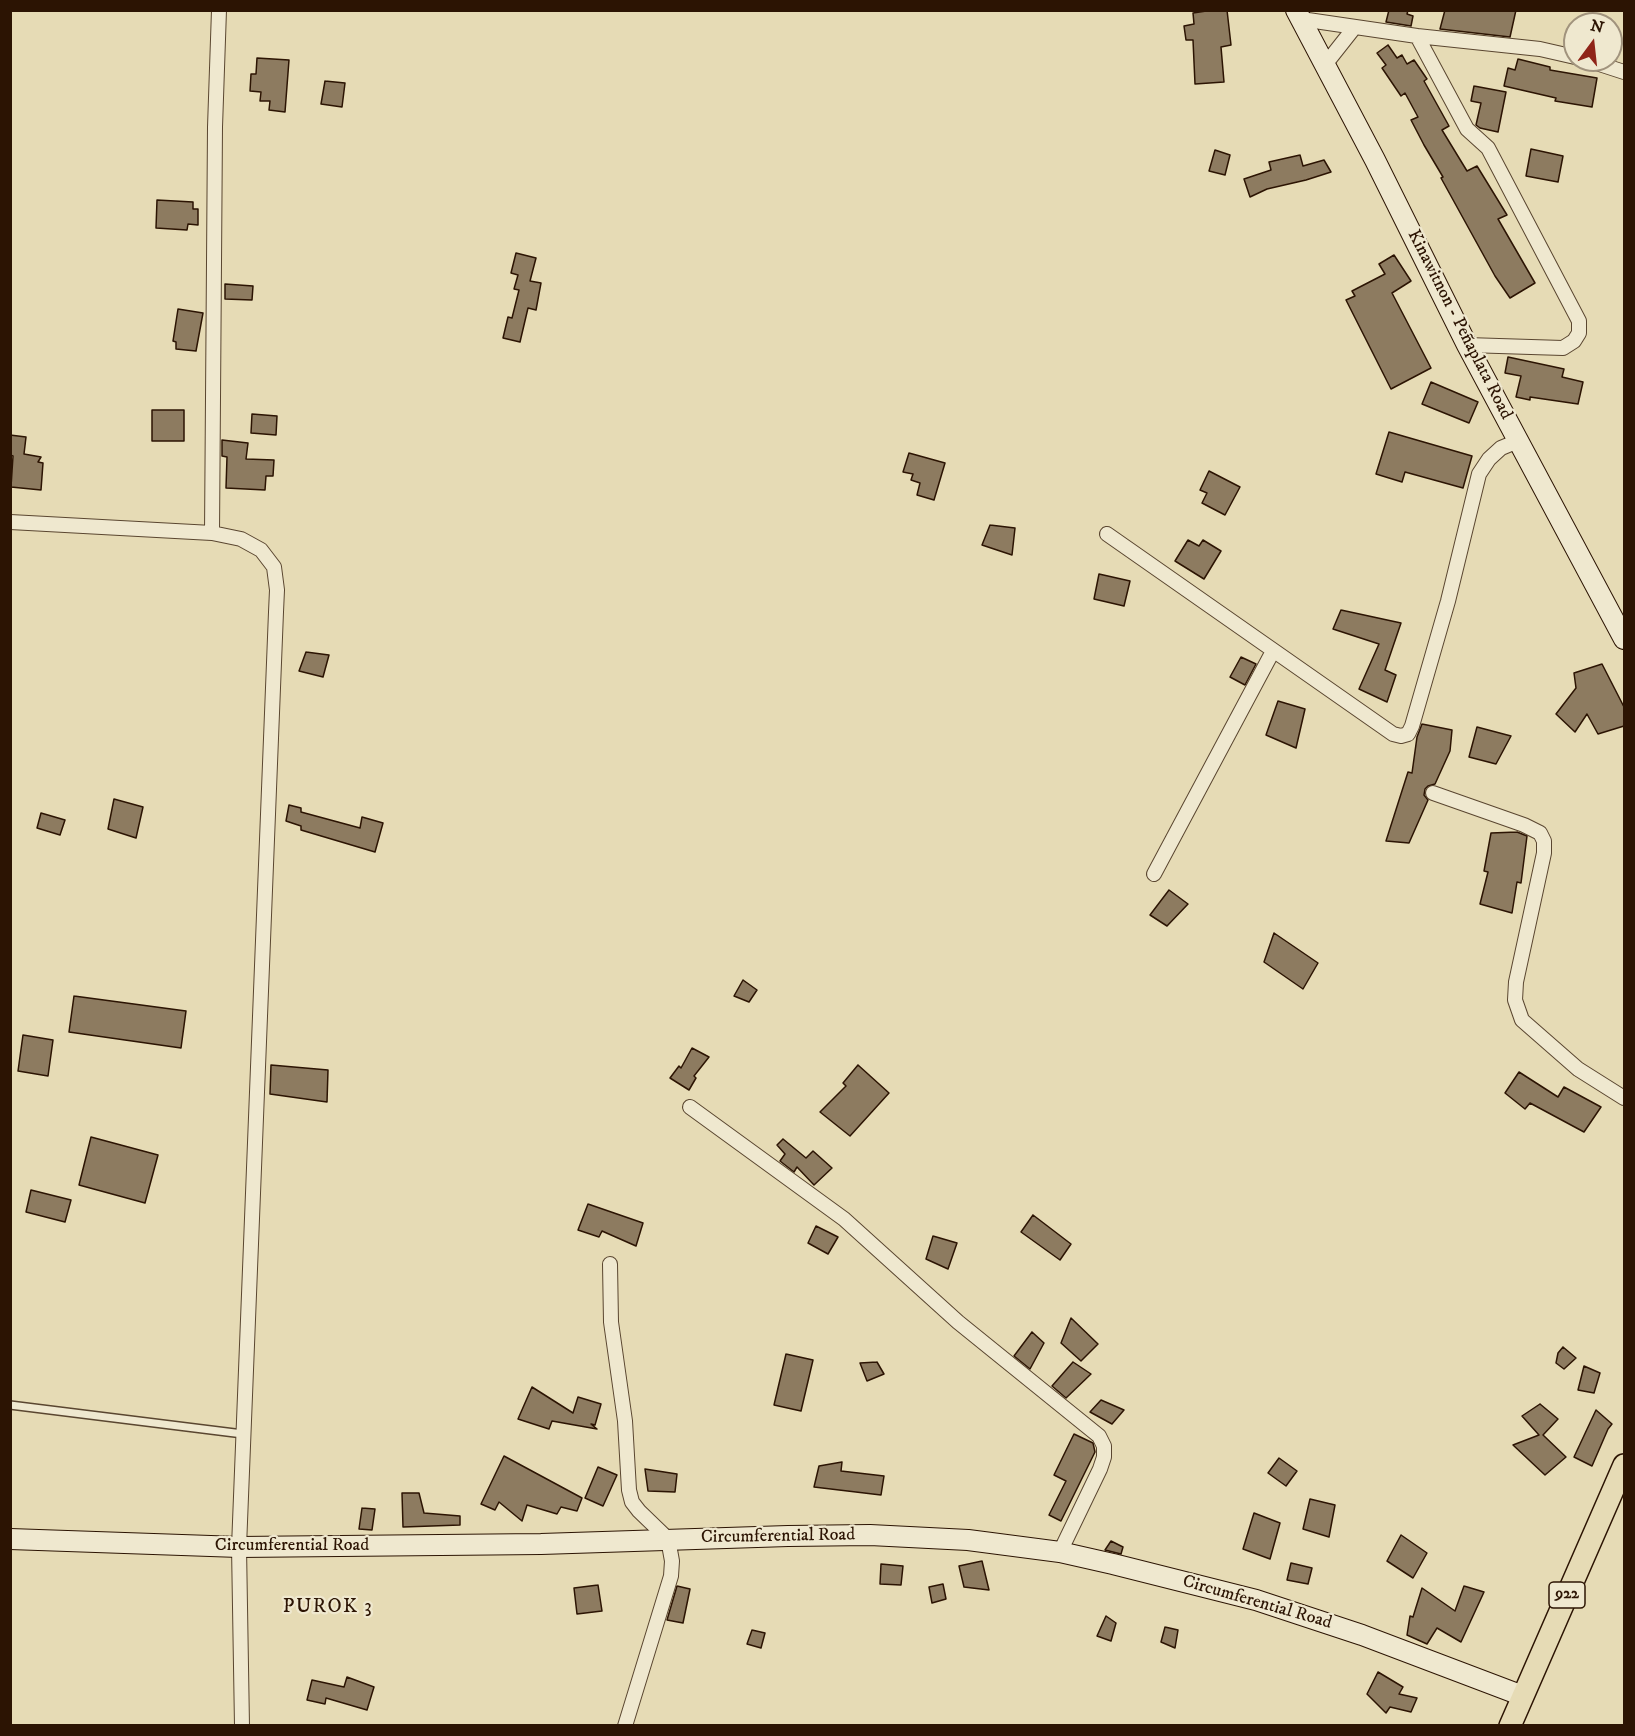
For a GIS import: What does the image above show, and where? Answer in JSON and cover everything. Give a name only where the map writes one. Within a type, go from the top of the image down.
[{"type":"main road","name":"Kinawitnon - Peñaplata Road","points":[[1298,15],[1375,160],[1467,345],[1624,639]]},
{"type":"main road","name":"922","points":[[1510,1725],[1624,1465]]},
{"type":"main road","name":"Circumferential Road","points":[[10,1539],[239,1547],[541,1544],[870,1535],[968,1540],[1060,1552],[1256,1600],[1362,1635],[1523,1696]]},
{"type":"street","points":[[212,533],[215,127],[219,10]]},
{"type":"street","points":[[1298,15],[1354,28],[1540,49],[1563,54]]},
{"type":"street","points":[[1324,66],[1354,28]]},
{"type":"street","points":[[1417,36],[1467,129],[1488,148],[1580,321],[1579,333],[1574,341],[1563,348],[1467,345]]},
{"type":"street","points":[[1107,534],[1393,734],[1401,736],[1408,734],[1412,726],[1448,602],[1479,474],[1495,453],[1518,441]]},
{"type":"street","points":[[10,522],[212,533],[241,539],[261,550],[274,567],[277,590],[239,1547],[242,1725]]},
{"type":"street","points":[[1154,874],[1273,651]]},
{"type":"street","points":[[1433,794],[1524,825],[1540,833],[1544,842],[1544,853],[1516,982],[1515,1000],[1522,1020],[1578,1069],[1624,1098]]},
{"type":"street","points":[[690,1107],[844,1219],[958,1322],[1099,1436],[1104,1446],[1104,1457],[1100,1469],[1060,1552]]},
{"type":"street","points":[[610,1264],[611,1322],[625,1421],[629,1490],[632,1502],[639,1511],[668,1539],[672,1561],[671,1576],[625,1725]]},
{"type":"lane","points":[[10,1405],[243,1434]]},
{"type":"building","points":[[1227,10],[1231,45],[1221,47],[1224,82],[1195,84],[1193,40],[1186,40],[1184,26],[1194,24],[1193,13]]},
{"type":"building","points":[[1389,10],[1408,10],[1407,14],[1413,16],[1411,26],[1386,22]]},
{"type":"building","points":[[1445,10],[1516,10],[1510,37],[1440,29]]},
{"type":"building","points":[[1388,45],[1397,58],[1402,55],[1407,64],[1414,60],[1427,79],[1424,81],[1449,126],[1442,130],[1467,171],[1477,166],[1507,215],[1498,219],[1535,283],[1510,298],[1495,276],[1411,120],[1418,117],[1405,93],[1401,96],[1382,68],[1386,65],[1377,53]]},
{"type":"building","points":[[257,58],[289,60],[285,112],[269,110],[270,101],[260,101],[261,92],[250,91],[251,74],[256,74]]},
{"type":"building","points":[[1518,59],[1550,67],[1550,70],[1597,78],[1592,107],[1555,101],[1556,98],[1504,86],[1508,68],[1515,70]]},
{"type":"building","points":[[325,81],[345,83],[342,107],[321,104]]},
{"type":"building","points":[[1474,86],[1506,92],[1498,132],[1476,125],[1481,103],[1471,101]]},
{"type":"building","points":[[1531,149],[1563,156],[1558,182],[1526,176]]},
{"type":"building","points":[[1215,150],[1230,155],[1225,175],[1209,171]]},
{"type":"building","points":[[1300,155],[1303,166],[1324,160],[1331,172],[1267,189],[1250,197],[1244,179],[1271,170],[1269,162]]},
{"type":"building","points":[[157,200],[193,202],[193,209],[198,209],[198,225],[188,224],[187,230],[156,228]]},
{"type":"building","points":[[516,253],[536,258],[530,281],[541,283],[536,310],[528,308],[520,342],[503,338],[508,317],[512,318],[519,290],[514,289],[518,275],[511,273]]},
{"type":"building","points":[[1394,255],[1411,281],[1392,293],[1431,368],[1391,389],[1346,300],[1355,296],[1352,291],[1385,274],[1379,264]]},
{"type":"building","points":[[225,284],[253,286],[252,300],[225,299]]},
{"type":"building","points":[[178,309],[203,313],[196,351],[176,349],[176,342],[173,341]]},
{"type":"building","points":[[1508,357],[1564,369],[1562,377],[1583,382],[1578,404],[1516,397],[1521,376],[1505,373]]},
{"type":"building","points":[[1431,382],[1478,402],[1469,423],[1422,404]]},
{"type":"building","points":[[152,410],[184,410],[184,441],[152,441]]},
{"type":"building","points":[[252,414],[277,416],[276,435],[251,433]]},
{"type":"building","points":[[1389,432],[1472,456],[1463,488],[1405,472],[1402,482],[1376,474]]},
{"type":"building","points":[[10,435],[26,437],[24,454],[41,457],[38,462],[43,463],[41,490],[11,487],[13,456],[10,455]]},
{"type":"building","points":[[222,440],[248,443],[246,459],[274,460],[273,476],[266,476],[265,490],[226,488],[227,457],[222,456]]},
{"type":"building","points":[[909,453],[945,463],[934,500],[917,495],[920,483],[911,480],[913,474],[903,472]]},
{"type":"building","points":[[1209,471],[1240,487],[1225,515],[1202,503],[1207,493],[1200,490]]},
{"type":"building","points":[[990,525],[1015,528],[1012,555],[982,545]]},
{"type":"building","points":[[1188,540],[1199,546],[1203,540],[1221,551],[1204,579],[1175,561]]},
{"type":"building","points":[[1099,574],[1130,581],[1124,606],[1094,599]]},
{"type":"building","points":[[1341,610],[1401,623],[1385,670],[1396,675],[1387,702],[1359,689],[1379,644],[1333,629]]},
{"type":"building","points":[[306,652],[329,655],[323,677],[299,671]]},
{"type":"building","points":[[1241,657],[1256,664],[1245,685],[1230,677]]},
{"type":"building","points":[[1602,664],[1624,707],[1624,726],[1598,734],[1587,714],[1575,732],[1556,714],[1576,688],[1574,673]]},
{"type":"building","points":[[1278,701],[1305,709],[1296,748],[1266,735]]},
{"type":"building","points":[[1422,724],[1452,730],[1450,751],[1435,784],[1425,789],[1424,795],[1428,800],[1409,843],[1386,841],[1408,772],[1412,773],[1417,737]]},
{"type":"building","points":[[1477,727],[1511,736],[1496,764],[1469,757]]},
{"type":"building","points":[[114,799],[143,807],[136,838],[108,829]]},
{"type":"building","points":[[289,805],[301,808],[301,812],[360,828],[362,817],[383,823],[375,852],[301,830],[301,826],[286,821]]},
{"type":"building","points":[[41,813],[65,820],[60,835],[37,828]]},
{"type":"building","points":[[1517,832],[1527,836],[1521,883],[1517,882],[1512,913],[1480,904],[1488,872],[1484,871],[1491,833]]},
{"type":"building","points":[[1169,890],[1188,904],[1167,926],[1150,915]]},
{"type":"building","points":[[1274,933],[1318,963],[1303,989],[1264,962]]},
{"type":"building","points":[[743,980],[757,990],[749,1002],[734,996]]},
{"type":"building","points":[[74,996],[186,1011],[181,1048],[69,1032]]},
{"type":"building","points":[[23,1035],[53,1040],[48,1076],[18,1071]]},
{"type":"building","points":[[692,1048],[709,1057],[694,1076],[696,1078],[689,1090],[670,1078],[679,1066],[681,1068]]},
{"type":"building","points":[[271,1065],[328,1070],[327,1102],[270,1094]]},
{"type":"building","points":[[858,1065],[889,1093],[850,1136],[820,1112],[846,1086],[843,1083]]},
{"type":"building","points":[[1519,1072],[1558,1097],[1564,1087],[1601,1107],[1584,1132],[1530,1103],[1525,1109],[1505,1093]]},
{"type":"building","points":[[91,1137],[158,1155],[145,1203],[79,1185]]},
{"type":"building","points":[[783,1139],[806,1158],[813,1151],[832,1168],[814,1185],[797,1167],[794,1172],[780,1161],[785,1154],[777,1145]]},
{"type":"building","points":[[31,1190],[71,1200],[65,1222],[26,1212]]},
{"type":"building","points":[[588,1204],[643,1223],[636,1246],[602,1231],[599,1237],[578,1230]]},
{"type":"building","points":[[1033,1215],[1071,1244],[1060,1260],[1021,1232]]},
{"type":"building","points":[[816,1226],[838,1237],[828,1254],[808,1243]]},
{"type":"building","points":[[933,1236],[957,1243],[948,1269],[926,1259]]},
{"type":"building","points":[[1071,1318],[1098,1344],[1081,1361],[1061,1343]]},
{"type":"building","points":[[1032,1332],[1044,1343],[1030,1369],[1014,1356]]},
{"type":"building","points":[[1563,1347],[1576,1358],[1564,1369],[1556,1363],[1558,1353]]},
{"type":"building","points":[[786,1354],[813,1360],[801,1411],[774,1405]]},
{"type":"building","points":[[877,1362],[884,1374],[867,1381],[860,1363]]},
{"type":"building","points":[[1073,1362],[1091,1374],[1066,1398],[1052,1386]]},
{"type":"building","points":[[1584,1366],[1600,1373],[1594,1393],[1578,1390]]},
{"type":"building","points":[[532,1387],[573,1413],[578,1397],[601,1404],[595,1425],[591,1424],[597,1429],[552,1421],[549,1429],[518,1419]]},
{"type":"building","points":[[1101,1400],[1124,1410],[1112,1424],[1090,1412]]},
{"type":"building","points":[[1540,1404],[1558,1419],[1543,1435],[1566,1457],[1545,1475],[1513,1445],[1539,1435],[1522,1416]]},
{"type":"building","points":[[1596,1410],[1612,1424],[1592,1466],[1574,1457]]},
{"type":"building","points":[[1074,1434],[1093,1443],[1095,1452],[1061,1521],[1049,1515],[1066,1481],[1054,1475]]},
{"type":"building","points":[[504,1456],[582,1498],[577,1511],[561,1507],[557,1514],[527,1505],[522,1521],[499,1502],[495,1510],[481,1504]]},
{"type":"building","points":[[1279,1458],[1297,1471],[1286,1486],[1268,1473]]},
{"type":"building","points":[[842,1462],[841,1471],[884,1476],[881,1495],[814,1487],[819,1466]]},
{"type":"building","points":[[598,1467],[617,1475],[603,1506],[585,1498]]},
{"type":"building","points":[[645,1469],[677,1474],[675,1492],[648,1491]]},
{"type":"building","points":[[402,1493],[419,1493],[424,1513],[460,1516],[460,1525],[403,1527]]},
{"type":"building","points":[[1310,1499],[1335,1505],[1329,1537],[1303,1529]]},
{"type":"building","points":[[362,1508],[375,1509],[372,1530],[359,1529]]},
{"type":"building","points":[[1254,1513],[1280,1523],[1270,1559],[1243,1549]]},
{"type":"building","points":[[1401,1535],[1427,1553],[1413,1578],[1387,1561]]},
{"type":"building","points":[[1111,1541],[1123,1547],[1121,1554],[1105,1550]]},
{"type":"building","points":[[982,1561],[989,1590],[964,1587],[959,1566]]},
{"type":"building","points":[[1291,1563],[1312,1568],[1308,1584],[1287,1580]]},
{"type":"building","points":[[881,1564],[903,1566],[901,1585],[880,1584]]},
{"type":"building","points":[[943,1584],[946,1599],[932,1603],[929,1587]]},
{"type":"building","points":[[598,1585],[602,1611],[577,1614],[574,1588]]},
{"type":"building","points":[[677,1586],[690,1589],[683,1623],[667,1620]]},
{"type":"building","points":[[1464,1586],[1484,1592],[1461,1642],[1437,1628],[1427,1644],[1407,1635],[1410,1616],[1413,1617],[1422,1588],[1455,1611]]},
{"type":"building","points":[[1106,1616],[1116,1623],[1111,1641],[1097,1636]]},
{"type":"building","points":[[1165,1627],[1178,1630],[1175,1648],[1161,1642]]},
{"type":"building","points":[[752,1630],[765,1633],[761,1648],[747,1644]]},
{"type":"building","points":[[1378,1672],[1403,1687],[1399,1694],[1417,1698],[1411,1712],[1390,1707],[1386,1713],[1367,1694]]},
{"type":"building","points":[[347,1677],[374,1687],[367,1710],[326,1698],[325,1704],[307,1700],[312,1680],[344,1687]]},
{"type":"district","name":"PUROK 3","points":[[328,1608]]}]
